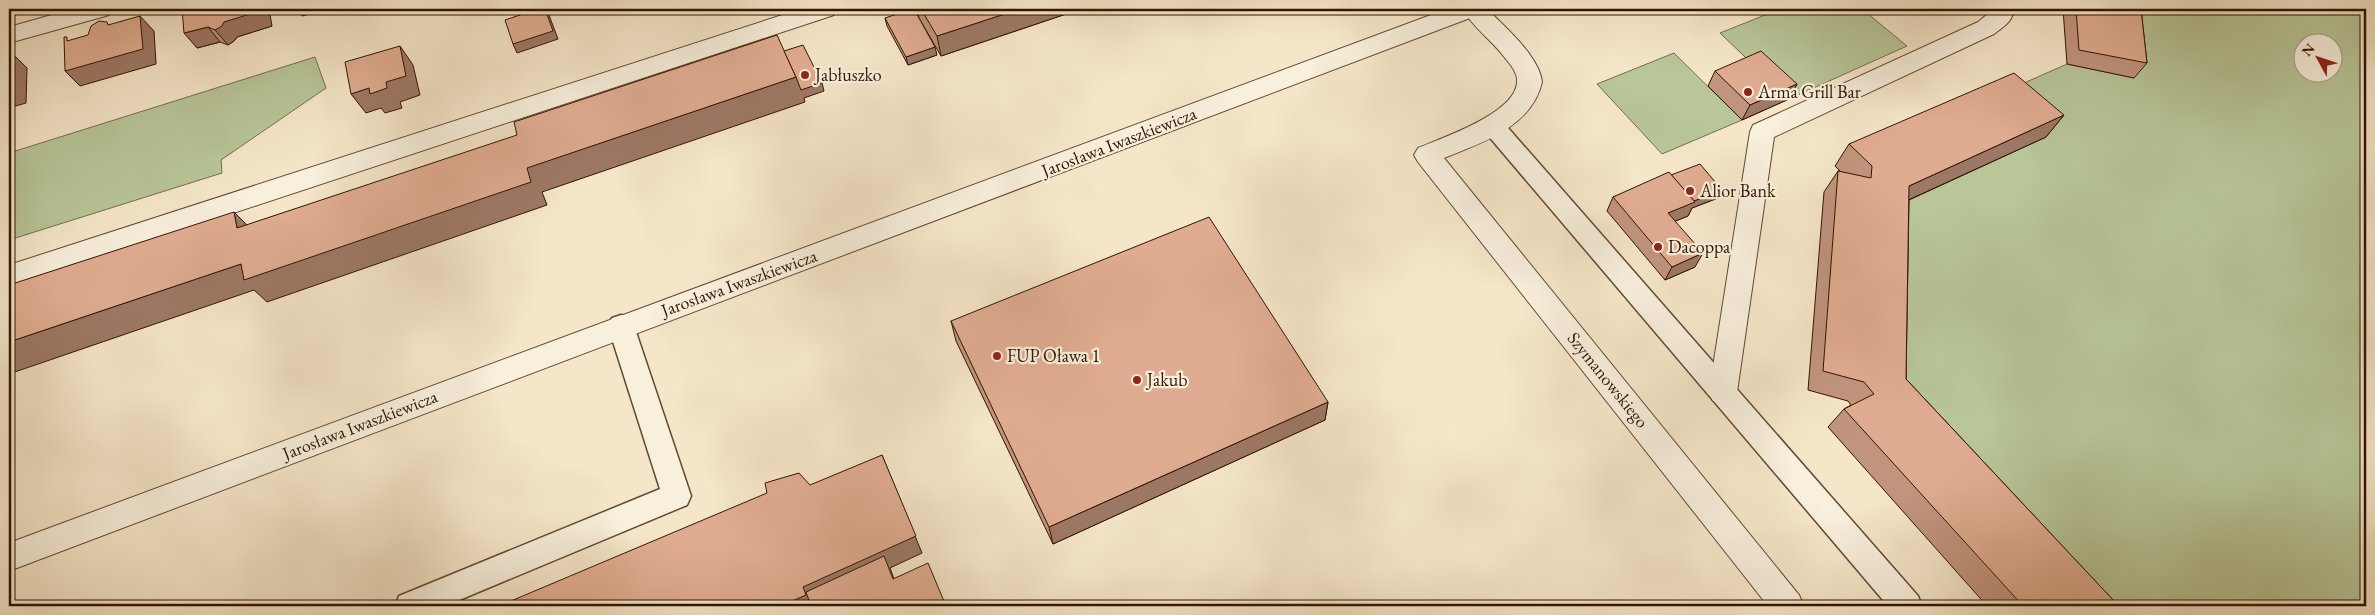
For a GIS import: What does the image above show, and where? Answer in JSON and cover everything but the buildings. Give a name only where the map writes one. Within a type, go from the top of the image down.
[{"type":"street","points":[[9,35],[101,9]]},
{"type":"street","points":[[9,276],[826,9]]},
{"type":"street","points":[[1472,9],[1515,54],[1529,77],[1527,90],[1518,104],[1494,127]]},
{"type":"street","name":"Jarosława Iwaszkiewicza","points":[[9,557],[621,326],[806,259],[1472,9]]},
{"type":"street","points":[[1723,392],[1762,132],[1986,28],[2002,14],[2002,9]]},
{"type":"street","name":"Szymanowskiego","points":[[1494,127],[1427,154],[1788,606]]},
{"type":"lane","points":[[1494,127],[1907,606]]},
{"type":"lane","points":[[410,606],[677,496],[621,326]]},
{"type":"green space","points":[[1780,9],[1862,9],[1907,46],[1789,99],[1720,33]]},
{"type":"green space","points":[[2127,9],[2366,9],[2366,606],[2081,606],[1889,398],[1893,207],[1997,95],[2067,64],[2134,78]]},
{"type":"green space","points":[[1674,53],[1742,120],[1662,154],[1597,84]]},
{"type":"green space","points":[[315,57],[326,88],[221,160],[222,173],[9,240],[9,153]]},
{"type":"place","name":"Jabłuszko","points":[[805,75]]},
{"type":"place","name":"Arma Grill Bar","points":[[1748,92]]},
{"type":"place","name":"Alior Bank","points":[[1690,191]]},
{"type":"place","name":"Dacoppa","points":[[1658,247]]},
{"type":"place","name":"FUP Oława 1","points":[[997,356]]},
{"type":"place","name":"Jakub","points":[[1137,380]]}]
